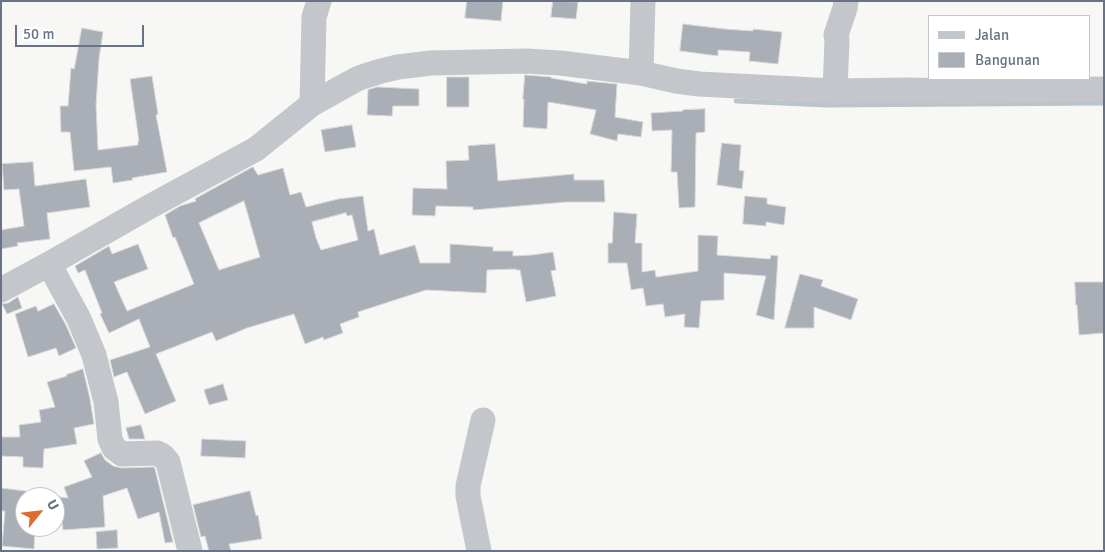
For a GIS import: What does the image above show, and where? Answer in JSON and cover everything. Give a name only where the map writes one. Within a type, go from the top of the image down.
[{"type":"street","points":[[312,104],[314,17],[319,1]]},
{"type":"street","points":[[641,73],[643,1]]},
{"type":"street","points":[[835,91],[836,35],[846,1]]},
{"type":"street","points":[[1,290],[256,149],[312,104],[359,78],[398,67],[431,63],[560,63],[641,73],[698,84],[835,91],[1104,90]]},
{"type":"street","points":[[49,264],[79,319],[94,354],[106,402],[110,439],[114,448],[122,454],[157,453],[166,459],[190,551]]},
{"type":"street","points":[[479,551],[468,496],[468,486],[483,420]]},
{"type":"building","points":[[467,1],[503,1],[501,21],[465,18]]},
{"type":"building","points":[[553,1],[578,2],[576,19],[551,17]]},
{"type":"building","points":[[683,24],[725,29],[782,32],[778,64],[749,61],[750,52],[718,50],[718,56],[680,51]]},
{"type":"building","points":[[82,28],[103,32],[96,105],[98,150],[138,145],[130,79],[152,76],[158,114],[156,115],[167,172],[113,183],[111,167],[74,171],[70,132],[61,132],[60,106],[68,106],[71,68],[74,69]]},
{"type":"building","points":[[525,75],[551,77],[587,84],[587,81],[617,84],[615,117],[643,122],[641,137],[618,134],[617,141],[590,134],[596,110],[548,102],[547,129],[523,127]]},
{"type":"building","points":[[447,77],[469,77],[469,107],[447,107]]},
{"type":"building","points":[[377,87],[419,89],[419,106],[393,106],[392,116],[367,115],[368,90]]},
{"type":"building","points":[[705,109],[705,132],[696,133],[695,207],[679,208],[677,172],[671,172],[672,130],[652,131],[651,113]]},
{"type":"building","points":[[352,125],[356,147],[325,152],[321,130]]},
{"type":"building","points":[[722,143],[741,145],[739,170],[744,171],[742,189],[717,185]]},
{"type":"building","points":[[495,144],[498,181],[574,174],[574,180],[604,180],[605,202],[567,202],[473,210],[473,207],[436,206],[435,216],[412,215],[413,188],[447,189],[446,161],[469,160],[468,146]]},
{"type":"building","points":[[33,162],[35,186],[86,179],[90,207],[47,213],[50,239],[17,243],[18,246],[1,249],[1,230],[24,226],[19,189],[4,190],[2,164]]},
{"type":"building","points":[[253,167],[258,175],[283,168],[290,195],[301,192],[306,207],[338,199],[363,196],[368,231],[374,229],[380,255],[415,245],[420,263],[450,263],[450,244],[493,247],[493,251],[513,251],[513,256],[553,252],[556,270],[551,271],[556,296],[526,302],[520,270],[487,270],[486,293],[426,290],[358,312],[359,317],[340,324],[343,333],[324,340],[323,337],[305,344],[294,314],[247,328],[216,341],[212,332],[156,354],[176,401],[145,414],[127,372],[114,377],[110,360],[150,347],[139,319],[109,333],[100,314],[102,313],[85,270],[78,273],[75,266],[109,246],[112,254],[138,244],[148,269],[114,282],[127,311],[194,284],[175,237],[173,238],[165,215],[180,206],[196,201],[195,199]],"holes":[[[244,201],[260,257],[219,270],[199,223]],[[346,213],[347,216],[352,215],[358,240],[321,250],[312,222]]]},
{"type":"building","points":[[745,196],[767,198],[767,204],[786,207],[784,225],[766,222],[766,226],[743,224]]},
{"type":"building","points":[[614,212],[637,214],[635,243],[642,243],[642,272],[655,270],[656,277],[698,271],[698,235],[718,236],[717,255],[770,259],[771,255],[778,256],[774,320],[756,315],[766,276],[724,273],[724,300],[701,301],[699,328],[684,327],[685,314],[665,317],[663,304],[646,306],[643,288],[631,290],[627,263],[608,263],[608,243],[612,243]]},
{"type":"building","points":[[800,274],[823,280],[821,286],[858,299],[851,320],[814,307],[814,328],[785,328]]},
{"type":"building","points":[[1075,282],[1104,282],[1104,333],[1079,335]]},
{"type":"building","points":[[18,297],[22,308],[7,314],[2,304]]},
{"type":"building","points":[[54,304],[76,348],[59,356],[56,348],[28,357],[15,314],[36,306],[38,311]]},
{"type":"building","points":[[83,369],[94,424],[74,428],[77,444],[44,449],[43,468],[23,467],[23,457],[1,456],[1,437],[20,437],[19,425],[41,422],[39,410],[55,407],[47,382]]},
{"type":"building","points":[[223,384],[228,400],[209,405],[204,390]]},
{"type":"building","points":[[141,425],[145,439],[129,439],[126,428]]},
{"type":"building","points":[[202,439],[246,441],[245,458],[201,456]]},
{"type":"building","points":[[101,453],[105,460],[113,466],[122,468],[154,467],[173,542],[165,543],[159,512],[138,519],[127,488],[103,496],[105,527],[65,530],[65,498],[68,498],[64,487],[92,477],[84,461]]},
{"type":"building","points":[[1,488],[15,490],[15,537],[35,537],[34,549],[2,546],[5,511],[1,511]]},
{"type":"building","points":[[250,491],[256,516],[258,515],[262,539],[229,544],[231,551],[209,551],[205,536],[201,537],[193,505]]},
{"type":"building","points":[[117,530],[118,548],[97,549],[96,532]]},
{"type":"waterway","points":[[736,101],[828,105],[1104,103]]}]
